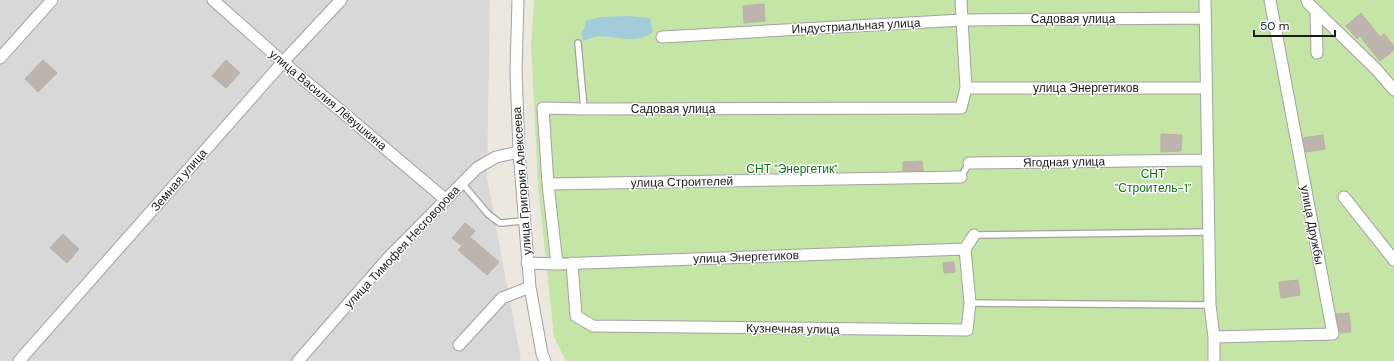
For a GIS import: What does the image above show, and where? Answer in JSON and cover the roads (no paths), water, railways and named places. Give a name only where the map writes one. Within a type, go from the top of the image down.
[{"type":"street","points":[[0,58],[52,0]]},
{"type":"street","name":"улица Василия Лёвушкина","points":[[213,0],[283,62],[445,199]]},
{"type":"street","name":"Земная улица","points":[[19,361],[283,62],[341,0]]},
{"type":"street","name":"улица Григория Алексеева","points":[[518,0],[516,71],[519,152],[527,263],[543,358]]},
{"type":"street","points":[[961,0],[966,88]]},
{"type":"street","points":[[1205,0],[1210,305],[1214,337],[1214,361]]},
{"type":"street","name":"улица Дружбы","points":[[1214,337],[1332,334],[1270,0]]},
{"type":"street","points":[[1307,0],[1308,3],[1376,69],[1394,90]]},
{"type":"street","points":[[1316,11],[1317,53]]},
{"type":"street","name":"Садовая улица","points":[[962,20],[1205,18]]},
{"type":"street","name":"Индустриальная улица","points":[[662,36],[962,20]]},
{"type":"street","name":"Садовая улица","points":[[557,264],[548,184],[543,108],[961,108],[966,88]]},
{"type":"street","name":"улица Энергетиков","points":[[966,88],[1206,88]]},
{"type":"street","name":"улица Тимофея Несговорова","points":[[298,361],[388,258],[461,183],[477,168],[496,157],[519,152]]},
{"type":"street","name":"Ягодная улица","points":[[969,163],[1207,160]]},
{"type":"street","name":"улица Строителей","points":[[548,184],[961,177]]},
{"type":"street","points":[[1344,197],[1394,260]]},
{"type":"street","points":[[965,249],[974,235]]},
{"type":"street","name":"улица Энергетиков","points":[[527,263],[557,264],[965,249]]},
{"type":"street","name":"Кузнечная улица","points":[[572,263],[576,316],[593,326],[967,330],[970,303],[965,249]]},
{"type":"street","points":[[459,345],[502,298],[530,287]]},
{"type":"street","points":[[533,361],[543,358]]},
{"type":"lane","points":[[578,43],[584,109]]},
{"type":"lane","points":[[961,177],[969,163]]},
{"type":"lane","points":[[461,183],[488,214],[500,223],[524,221]]},
{"type":"lane","points":[[974,235],[1209,232]]},
{"type":"lane","points":[[970,303],[1210,305]]},
{"type":"water","points":[[628,16],[650,18],[653,32],[647,36],[634,39],[598,36],[583,41],[582,32],[585,27],[585,21],[601,17]]},
{"type":"park label","name":"СНТ \"Энергетик\"","points":[[792,169]]},
{"type":"park label","name":"СНТ \"Строитель-1\"","points":[[1153,181]]}]
